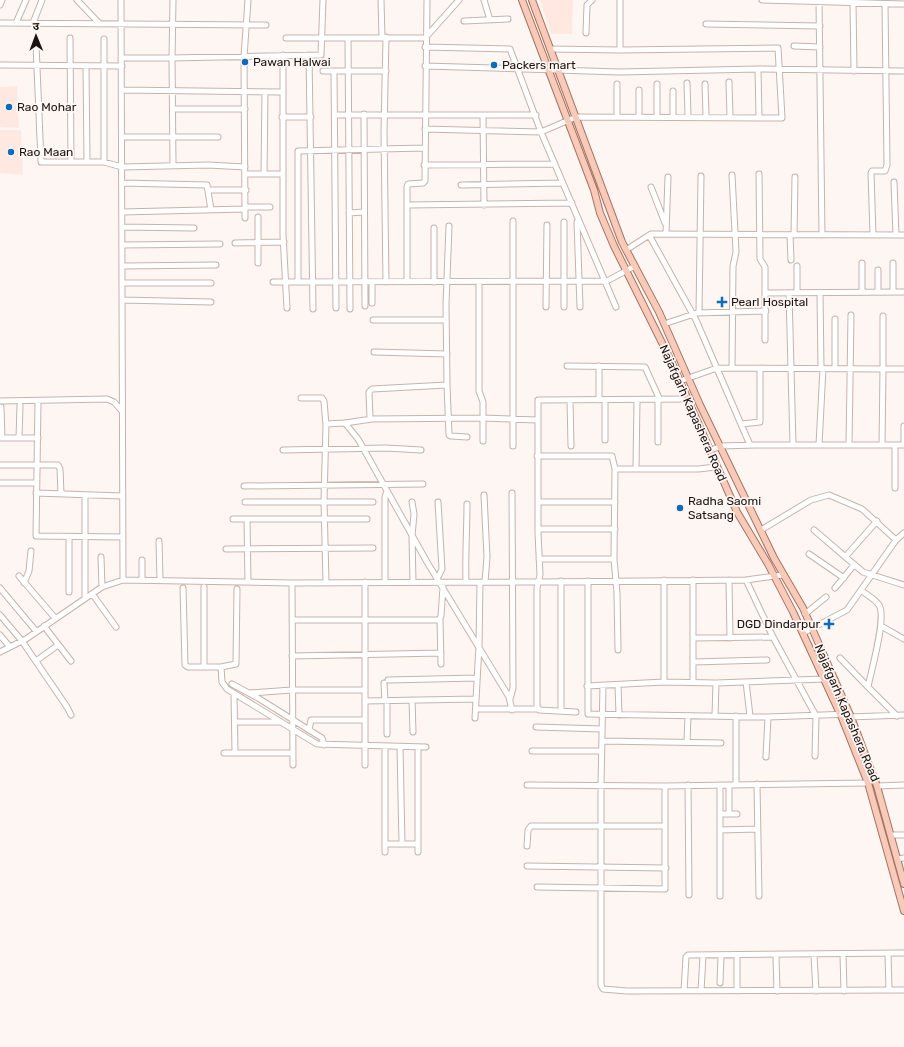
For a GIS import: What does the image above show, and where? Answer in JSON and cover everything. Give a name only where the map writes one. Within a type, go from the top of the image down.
[{"type":"main road","name":"Najafgarh Kapashera Road","points":[[522,0],[568,122],[600,213],[614,246],[680,381],[709,451],[737,512],[775,577],[842,716],[868,783],[902,899],[904,911]]},
{"type":"main road","name":"Najafgarh Kapashera Road","points":[[532,0],[622,242],[664,324],[783,575],[805,614],[850,716],[878,786],[901,859],[904,884]]},
{"type":"main road","points":[[614,246],[622,242]]},
{"type":"main road","points":[[874,802],[882,801]]},
{"type":"street","points":[[0,5],[2,0]]},
{"type":"street","points":[[16,24],[26,0]]},
{"type":"street","points":[[32,24],[42,0]]},
{"type":"street","points":[[77,0],[99,23]]},
{"type":"street","points":[[121,0],[123,580]]},
{"type":"street","points":[[173,0],[173,165]]},
{"type":"street","points":[[245,218],[244,57],[248,0]]},
{"type":"street","points":[[122,58],[244,57],[322,54],[323,0]]},
{"type":"street","points":[[381,0],[386,71],[384,115],[386,282]]},
{"type":"street","points":[[407,282],[407,185],[424,183],[425,38],[427,0]]},
{"type":"street","points":[[286,38],[425,38],[459,0]]},
{"type":"street","points":[[484,0],[490,20]]},
{"type":"street","points":[[586,33],[587,5],[592,0]]},
{"type":"street","points":[[620,0],[620,50]]},
{"type":"street","points":[[762,0],[904,4]]},
{"type":"street","points":[[819,2],[822,235]]},
{"type":"street","points":[[853,3],[854,70]]},
{"type":"street","points":[[873,235],[871,173],[872,171],[885,171],[887,165],[885,4]]},
{"type":"street","points":[[464,21],[508,19]]},
{"type":"street","points":[[0,24],[122,23],[266,25]]},
{"type":"street","points":[[706,24],[820,26]]},
{"type":"street","points":[[70,38],[71,162]]},
{"type":"street","points":[[348,38],[350,309]]},
{"type":"street","points":[[104,39],[104,162]]},
{"type":"street","points":[[36,44],[41,162],[104,162],[122,167],[173,165],[245,167]]},
{"type":"street","points":[[794,46],[820,47]]},
{"type":"street","points":[[425,47],[508,48],[518,69],[541,132],[616,307]]},
{"type":"street","points":[[424,129],[541,132],[568,122],[576,117],[706,116],[782,118],[779,49],[776,47],[620,50],[550,49]]},
{"type":"street","points":[[283,55],[282,117],[284,242],[287,308]]},
{"type":"street","points":[[309,55],[312,150],[313,309]]},
{"type":"street","points":[[0,65],[122,66]]},
{"type":"street","points":[[86,66],[87,162]]},
{"type":"street","points":[[425,66],[676,72],[758,69],[904,71]]},
{"type":"street","points":[[758,69],[759,117]]},
{"type":"street","points":[[323,71],[386,71]]},
{"type":"street","points":[[334,72],[336,308]]},
{"type":"street","points":[[729,82],[730,117]]},
{"type":"street","points":[[687,83],[688,116]]},
{"type":"street","points":[[616,117],[617,84]]},
{"type":"street","points":[[657,84],[657,116]]},
{"type":"street","points":[[705,84],[706,116]]},
{"type":"street","points":[[122,90],[283,92]]},
{"type":"street","points":[[639,90],[639,117]]},
{"type":"street","points":[[673,91],[673,116]]},
{"type":"street","points":[[264,174],[265,92]]},
{"type":"street","points":[[174,109],[245,109]]},
{"type":"street","points":[[364,114],[365,306]]},
{"type":"street","points":[[335,115],[425,114],[536,116]]},
{"type":"street","points":[[483,116],[484,205]]},
{"type":"street","points":[[282,117],[310,117]]},
{"type":"street","points":[[122,137],[218,137]]},
{"type":"street","points":[[298,282],[298,152],[335,149],[364,150],[384,148],[424,148]]},
{"type":"street","points":[[424,165],[555,164]]},
{"type":"street","points":[[245,174],[283,174]]},
{"type":"street","points":[[759,174],[760,259],[765,267],[766,293],[765,340]]},
{"type":"street","points":[[732,175],[736,252],[733,266],[732,368]]},
{"type":"street","points":[[699,313],[701,176]]},
{"type":"street","points":[[666,234],[668,177]]},
{"type":"street","points":[[790,260],[795,177]]},
{"type":"street","points":[[894,182],[896,235]]},
{"type":"street","points":[[122,183],[206,184],[209,190],[211,210]]},
{"type":"street","points":[[461,185],[563,183]]},
{"type":"street","points":[[651,187],[666,225]]},
{"type":"street","points":[[209,190],[246,190]]},
{"type":"street","points":[[407,205],[572,203]]},
{"type":"street","points":[[122,212],[270,207]]},
{"type":"street","points":[[349,213],[364,212]]},
{"type":"street","points":[[258,217],[258,263]]},
{"type":"street","points":[[577,217],[580,307]]},
{"type":"street","points":[[513,221],[513,446]]},
{"type":"street","points":[[564,222],[564,307]]},
{"type":"street","points":[[448,226],[446,320],[447,385],[450,436],[467,437]]},
{"type":"street","points":[[546,226],[546,307]]},
{"type":"street","points":[[122,227],[194,228]]},
{"type":"street","points":[[434,228],[434,282]]},
{"type":"street","points":[[626,250],[649,234],[904,235]]},
{"type":"street","points":[[649,234],[693,314],[750,445]]},
{"type":"street","points":[[235,242],[284,242]]},
{"type":"street","points":[[122,245],[220,244]]},
{"type":"street","points":[[862,263],[862,292]]},
{"type":"street","points":[[893,292],[894,263]]},
{"type":"street","points":[[122,266],[216,265]]},
{"type":"street","points":[[273,282],[607,281],[635,266]]},
{"type":"street","points":[[797,266],[797,293]]},
{"type":"street","points":[[878,270],[878,292]]},
{"type":"street","points":[[372,282],[372,303]]},
{"type":"street","points":[[479,282],[479,391],[483,402],[484,441]]},
{"type":"street","points":[[122,283],[211,283]]},
{"type":"street","points":[[766,293],[904,292]]},
{"type":"street","points":[[789,293],[793,445]]},
{"type":"street","points":[[819,445],[822,368],[820,293]]},
{"type":"street","points":[[122,300],[211,302]]},
{"type":"street","points":[[664,324],[699,313],[766,311]]},
{"type":"street","points":[[849,445],[852,315]]},
{"type":"street","points":[[882,445],[883,316]]},
{"type":"street","points":[[835,368],[836,319]]},
{"type":"street","points":[[373,320],[446,320]]},
{"type":"street","points":[[374,352],[447,354]]},
{"type":"street","points":[[567,366],[645,367],[659,400],[658,442]]},
{"type":"street","points":[[599,366],[599,400]]},
{"type":"street","points":[[680,381],[716,368],[904,369]]},
{"type":"street","points":[[741,424],[760,422],[760,368]]},
{"type":"street","points":[[370,419],[369,392],[372,389],[447,385]]},
{"type":"street","points":[[302,398],[323,399],[326,424],[324,501],[326,582]]},
{"type":"street","points":[[0,401],[107,399],[114,402],[122,411]]},
{"type":"street","points":[[539,710],[538,582],[540,574],[537,456],[538,400],[688,399]]},
{"type":"street","points":[[570,400],[571,446]]},
{"type":"street","points":[[605,400],[605,440]]},
{"type":"street","points":[[636,468],[637,400]]},
{"type":"street","points":[[38,403],[36,536],[123,537]]},
{"type":"street","points":[[19,438],[20,405]]},
{"type":"street","points":[[1,407],[1,438],[38,438]]},
{"type":"street","points":[[326,424],[370,419],[513,418],[538,420]]},
{"type":"street","points":[[345,423],[358,439],[412,536],[510,699],[512,710]]},
{"type":"street","points":[[709,451],[721,446],[750,445],[904,445],[904,426]]},
{"type":"street","points":[[895,445],[895,488]]},
{"type":"street","points":[[283,450],[363,450],[386,448],[421,450]]},
{"type":"street","points":[[537,456],[612,456],[615,469],[614,559],[618,650]]},
{"type":"street","points":[[0,464],[59,466],[61,494]]},
{"type":"street","points":[[615,469],[698,469],[716,467]]},
{"type":"street","points":[[0,483],[36,483]]},
{"type":"street","points":[[244,486],[423,484]]},
{"type":"street","points":[[385,582],[385,497],[387,491]]},
{"type":"street","points":[[510,699],[512,688],[512,493]]},
{"type":"street","points":[[36,494],[122,496]]},
{"type":"street","points":[[85,495],[85,598]]},
{"type":"street","points":[[475,718],[483,582],[487,557],[484,495]]},
{"type":"street","points":[[761,530],[811,500],[820,496],[829,495],[862,509],[877,521],[896,540]]},
{"type":"street","points":[[245,502],[373,502]]},
{"type":"street","points":[[412,502],[414,514],[412,536],[414,582]]},
{"type":"street","points":[[438,502],[442,569],[438,580]]},
{"type":"street","points":[[538,502],[615,502]]},
{"type":"street","points":[[466,582],[465,554],[467,538],[467,504]]},
{"type":"street","points":[[233,519],[367,519]]},
{"type":"street","points":[[247,519],[248,582]]},
{"type":"street","points":[[846,556],[877,521]]},
{"type":"street","points":[[539,529],[615,529]]},
{"type":"street","points":[[814,530],[863,572],[904,585]]},
{"type":"street","points":[[802,633],[844,613],[862,591],[870,575],[896,540],[904,533]]},
{"type":"street","points":[[69,537],[69,592]]},
{"type":"street","points":[[159,541],[160,580]]},
{"type":"street","points":[[226,549],[373,548]]},
{"type":"street","points":[[24,582],[29,570],[31,551]]},
{"type":"street","points":[[809,554],[844,578]]},
{"type":"street","points":[[102,557],[102,587]]},
{"type":"street","points":[[539,559],[614,559]]},
{"type":"street","points":[[142,560],[142,580]]},
{"type":"street","points":[[835,588],[854,564]]},
{"type":"street","points":[[0,652],[22,641],[85,598],[93,595],[102,587],[123,580],[292,583],[414,582],[438,580],[466,582],[538,582],[746,580],[783,575]]},
{"type":"street","points":[[19,576],[55,618]]},
{"type":"street","points":[[664,580],[664,682]]},
{"type":"street","points":[[693,580],[693,682]]},
{"type":"street","points":[[729,580],[730,638]]},
{"type":"street","points":[[746,580],[772,637],[795,682],[816,716],[815,756]]},
{"type":"street","points":[[561,581],[561,710]]},
{"type":"street","points":[[588,581],[588,714],[768,717],[904,715]]},
{"type":"street","points":[[365,582],[365,765]]},
{"type":"street","points":[[292,583],[293,765]]},
{"type":"street","points":[[204,587],[204,666]]},
{"type":"street","points":[[441,664],[440,619],[442,587]]},
{"type":"street","points":[[0,588],[36,631]]},
{"type":"street","points":[[183,588],[184,663],[188,666],[221,667],[236,664],[237,589]]},
{"type":"street","points":[[862,591],[879,606],[881,626],[868,687]]},
{"type":"street","points":[[93,595],[116,627]]},
{"type":"street","points":[[805,614],[826,597]]},
{"type":"street","points":[[0,615],[22,641],[67,708],[70,715]]},
{"type":"street","points":[[292,620],[440,619]]},
{"type":"street","points":[[44,626],[71,661]]},
{"type":"street","points":[[881,626],[904,639]]},
{"type":"street","points":[[0,635],[10,647]]},
{"type":"street","points":[[693,638],[772,637]]},
{"type":"street","points":[[36,662],[58,645]]},
{"type":"street","points":[[292,656],[441,653]]},
{"type":"street","points":[[840,658],[897,716]]},
{"type":"street","points":[[694,662],[767,660]]},
{"type":"street","points":[[221,667],[222,682],[227,689],[310,741],[324,745],[426,747]]},
{"type":"street","points":[[387,734],[386,682],[477,678]]},
{"type":"street","points":[[587,686],[664,682],[795,682],[824,679]]},
{"type":"street","points":[[746,682],[750,716]]},
{"type":"street","points":[[715,716],[716,683]]},
{"type":"street","points":[[232,684],[309,730],[324,740],[324,745]]},
{"type":"street","points":[[603,685],[601,751],[601,985],[603,989],[614,991],[904,990]]},
{"type":"street","points":[[618,685],[619,715]]},
{"type":"street","points":[[249,693],[292,690],[365,690]]},
{"type":"street","points":[[234,693],[235,753]]},
{"type":"street","points":[[412,700],[413,732]]},
{"type":"street","points":[[365,701],[476,700]]},
{"type":"street","points":[[476,709],[561,710],[576,712]]},
{"type":"street","points":[[687,742],[688,716]]},
{"type":"street","points":[[736,716],[736,785]]},
{"type":"street","points":[[766,757],[768,717]]},
{"type":"street","points":[[309,730],[311,720],[365,720]]},
{"type":"street","points":[[234,722],[281,722]]},
{"type":"street","points":[[536,727],[602,729]]},
{"type":"street","points":[[602,741],[721,743]]},
{"type":"street","points":[[385,746],[385,852]]},
{"type":"street","points":[[400,747],[402,844]]},
{"type":"street","points":[[418,747],[418,852]]},
{"type":"street","points":[[532,751],[601,751]]},
{"type":"street","points":[[224,753],[292,753]]},
{"type":"street","points":[[526,785],[665,786],[868,783]]},
{"type":"street","points":[[757,784],[759,896]]},
{"type":"street","points":[[688,785],[689,895]]},
{"type":"street","points":[[720,785],[720,896]]},
{"type":"street","points":[[729,785],[729,814]]},
{"type":"street","points":[[878,786],[904,785]]},
{"type":"street","points":[[537,888],[601,887],[665,889],[665,786]]},
{"type":"street","points":[[720,814],[738,814]]},
{"type":"street","points":[[527,846],[528,830],[531,826],[666,826]]},
{"type":"street","points":[[720,830],[758,829]]},
{"type":"street","points":[[892,834],[904,835]]},
{"type":"street","points":[[385,844],[418,844]]},
{"type":"street","points":[[527,866],[666,868]]},
{"type":"street","points":[[684,991],[686,956],[776,956],[904,953]]},
{"type":"street","points":[[888,954],[889,990]]},
{"type":"street","points":[[814,955],[816,991]]},
{"type":"street","points":[[843,955],[844,991]]},
{"type":"street","points":[[701,991],[702,956]]},
{"type":"street","points":[[720,983],[721,956]]},
{"type":"street","points":[[737,956],[737,991]]},
{"type":"street","points":[[776,956],[777,991]]},
{"type":"shaded area","points":[[540,0],[573,0],[572,34],[551,34]]},
{"type":"shaded area","name":"Rao Mohar","points":[[17,86],[19,128],[0,127],[0,87]]},
{"type":"shaded area","name":"Rao Maan","points":[[0,130],[21,130],[23,175],[0,173]]},
{"type":"place","name":"Pawan Halwai","points":[[245,62]]},
{"type":"place","name":"Packers mart","points":[[494,65]]},
{"type":"place","name":"Rao Mohar","points":[[9,107]]},
{"type":"place","name":"Rao Maan","points":[[11,152]]},
{"type":"place","name":"Pearl Hospital","points":[[722,302]]},
{"type":"place","name":"Radha Saomi Satsang","points":[[680,508]]},
{"type":"place","name":"DGD Dindarpur","points":[[829,624]]}]
